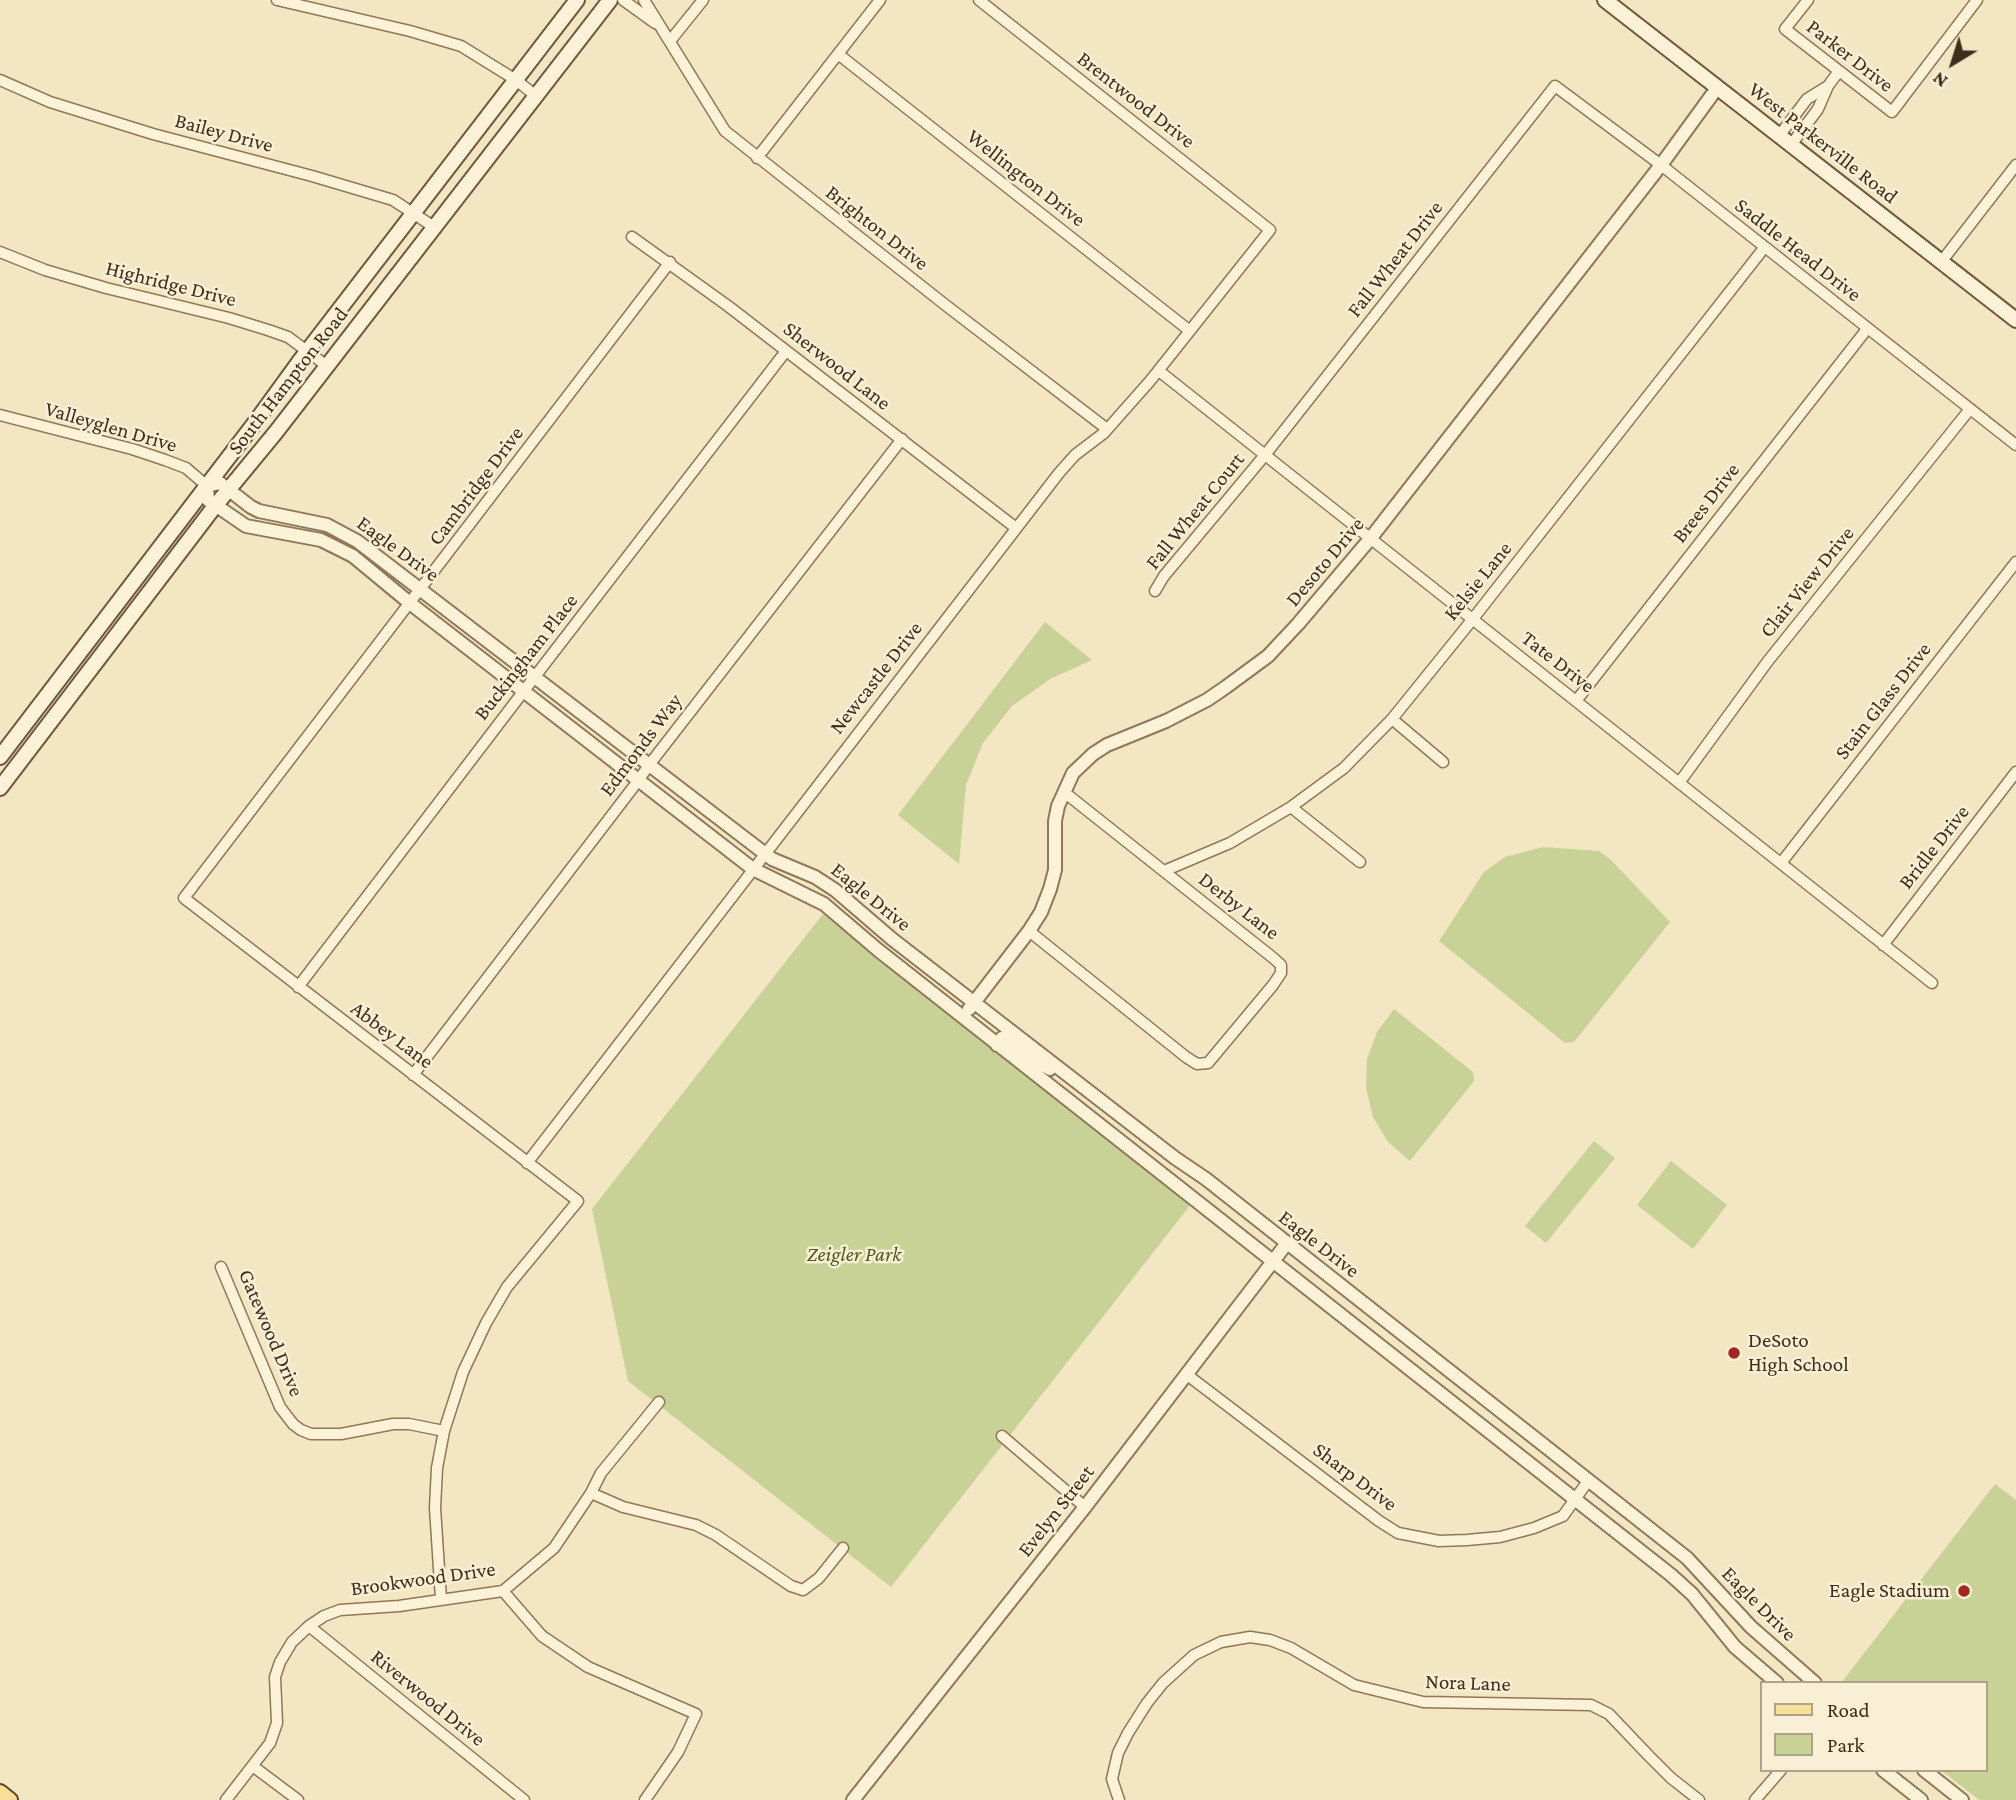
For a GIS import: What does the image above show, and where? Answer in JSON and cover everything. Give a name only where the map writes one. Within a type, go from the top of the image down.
[{"type":"main road","name":"South Hampton Road","points":[[0,757],[577,0]]},
{"type":"main road","name":"South Hampton Road","points":[[0,788],[215,506],[327,366],[610,0]]},
{"type":"main road","name":"West Parkerville Road","points":[[1605,0],[2016,320]]},
{"type":"main road","points":[[76,657],[92,668]]},
{"type":"main road","points":[[0,1792],[10,1800]]},
{"type":"street","points":[[277,0],[410,31],[461,46],[516,80],[536,96]]},
{"type":"street","name":"Brighton Drive","points":[[623,0],[658,25]]},
{"type":"street","name":"Brighton Drive","points":[[644,0],[725,131],[1107,429]]},
{"type":"street","points":[[670,41],[703,0]]},
{"type":"street","points":[[757,158],[880,0]]},
{"type":"street","name":"Brentwood Drive","points":[[979,0],[1270,230]]},
{"type":"street","name":"Parker Drive","points":[[1808,0],[1785,29],[1892,112],[1977,0]]},
{"type":"street","name":"Wellington Drive","points":[[838,54],[1190,331]]},
{"type":"street","points":[[1785,141],[1807,100],[1828,86],[1839,71]]},
{"type":"street","name":"Bailey Drive","points":[[0,80],[50,102],[153,134],[393,200],[434,227]]},
{"type":"street","name":"Saddle Head Drive","points":[[1555,86],[1661,165],[2016,445]]},
{"type":"street","name":"Fall Wheat Drive","points":[[1265,456],[1555,86]]},
{"type":"street","name":"Desoto Drive","points":[[962,1017],[1041,912],[1055,870],[1055,821],[1058,806],[1073,773],[1107,745],[1166,721],[1207,700],[1268,656],[1370,539],[1661,165],[1717,88]]},
{"type":"street","points":[[1942,261],[2016,165]]},
{"type":"street","name":"Newcastle Drive","points":[[527,1163],[1016,528],[1075,455],[1107,429],[1159,372],[1270,230]]},
{"type":"street","name":"Sherwood Lane","points":[[632,237],[670,262],[1016,528]]},
{"type":"street","name":"Kelsie Lane","points":[[1164,871],[1230,843],[1290,807],[1344,768],[1392,719],[1764,248]]},
{"type":"street","name":"Highridge Drive","points":[[0,252],[81,281],[268,330],[288,337],[327,366]]},
{"type":"street","name":"Cambridge Drive","points":[[184,898],[670,262]]},
{"type":"street","name":"Brees Drive","points":[[1576,701],[1867,329]]},
{"type":"street","name":"Buckingham Place","points":[[298,987],[786,351]]},
{"type":"street","name":"Tate Drive","points":[[1159,372],[1932,983]]},
{"type":"street","name":"Clair View Drive","points":[[1679,783],[1768,661],[1970,409]]},
{"type":"street","name":"Valleyglen Drive","points":[[0,415],[165,460],[186,468],[207,486]]},
{"type":"street","name":"Edmonds Way","points":[[413,1075],[902,439]]},
{"type":"street","name":"Fall Wheat Court","points":[[1155,591],[1164,576],[1265,456]]},
{"type":"street","name":"Eagle Drive","points":[[207,486],[220,483],[259,512],[315,521],[341,531],[357,541],[765,854],[816,877],[835,890],[892,939],[1175,1158],[1200,1174],[1687,1558],[1751,1628],[1813,1681]]},
{"type":"street","points":[[207,486],[208,500],[215,506]]},
{"type":"street","name":"Eagle Drive","points":[[215,506],[246,526],[321,540],[353,556],[523,692],[753,869],[824,904],[997,1045],[1671,1575],[1692,1594],[1735,1647],[1775,1681]]},
{"type":"street","name":"Stain Glass Drive","points":[[1781,863],[2016,562]]},
{"type":"street","points":[[1392,719],[1443,762]]},
{"type":"street","name":"Bridle Drive","points":[[1882,945],[2016,772]]},
{"type":"street","name":"Derby Lane","points":[[1029,931],[1197,1064],[1208,1063],[1281,972],[1281,965],[1064,792]]},
{"type":"street","points":[[1290,807],[1360,862]]},
{"type":"street","points":[[824,904],[835,890]]},
{"type":"street","name":"Abbey Lane","points":[[184,898],[578,1201],[507,1287],[486,1323],[463,1372],[444,1431]]},
{"type":"street","points":[[997,1045],[1005,1037],[1033,1060],[1087,1090]]},
{"type":"street","points":[[1185,1192],[1200,1174]]},
{"type":"street","name":"Evelyn Street","points":[[853,1800],[1085,1507],[1287,1242]]},
{"type":"street","name":"Gatewood Drive","points":[[221,1267],[280,1407],[301,1430],[311,1434],[341,1434],[393,1424],[409,1424],[444,1431]]},
{"type":"street","points":[[1417,1374],[1430,1357]]},
{"type":"street","name":"Sharp Drive","points":[[1186,1374],[1398,1533],[1439,1541],[1500,1537],[1534,1528],[1563,1516],[1588,1481]]},
{"type":"street","name":"Brookwood Drive","points":[[226,1800],[270,1743],[277,1723],[275,1677],[280,1662],[292,1642],[309,1626],[324,1616],[341,1610],[399,1606],[503,1591],[554,1548],[591,1493],[601,1473],[659,1402]]},
{"type":"street","points":[[441,1600],[435,1508],[437,1468],[444,1431]]},
{"type":"street","points":[[1002,1436],[1085,1507]]},
{"type":"street","points":[[591,1493],[622,1507],[696,1525],[716,1535],[791,1586],[803,1590],[819,1578],[843,1548]]},
{"type":"street","points":[[503,1591],[542,1636],[589,1667],[696,1714],[678,1752],[647,1799]]},
{"type":"street","name":"Riverwood Drive","points":[[309,1626],[524,1800]]},
{"type":"street","name":"Nora Lane","points":[[1119,1800],[1112,1779],[1118,1753],[1147,1703],[1163,1683],[1194,1655],[1221,1642],[1250,1637],[1270,1640],[1291,1648],[1354,1685],[1423,1702],[1591,1705],[1609,1714],[1671,1778],[1699,1800]]},
{"type":"street","points":[[254,1767],[298,1800]]},
{"type":"street","points":[[1755,1800],[1780,1772]]},
{"type":"street","points":[[1886,1772],[1921,1800]]},
{"type":"street","points":[[1927,1772],[1962,1800]]},
{"type":"green space","points":[[1045,622],[1092,660],[1050,679],[1012,706],[983,743],[966,785],[959,864],[898,815]]},
{"type":"green space","points":[[1543,847],[1599,851],[1611,860],[1670,922],[1574,1042],[1565,1043],[1439,941],[1484,872],[1505,857]]},
{"type":"green space","name":"Zeigler Park","points":[[823,914],[1192,1203],[891,1587],[628,1381],[592,1209]]},
{"type":"green space","points":[[1394,1009],[1473,1072],[1474,1081],[1410,1161],[1388,1142],[1373,1117],[1366,1088],[1367,1059],[1377,1032]]},
{"type":"green space","points":[[1594,1141],[1615,1158],[1546,1243],[1525,1226]]},
{"type":"green space","points":[[1671,1161],[1727,1205],[1693,1249],[1637,1205]]},
{"type":"green space","name":"Eagle Stadium","points":[[1995,1484],[2016,1500],[2016,1800],[1979,1800],[1944,1772],[1988,1772],[1988,1681],[1843,1681]]},
{"type":"place","name":"DeSoto High School","points":[[1734,1353]]},
{"type":"place","name":"Eagle Stadium","points":[[1964,1591]]}]
